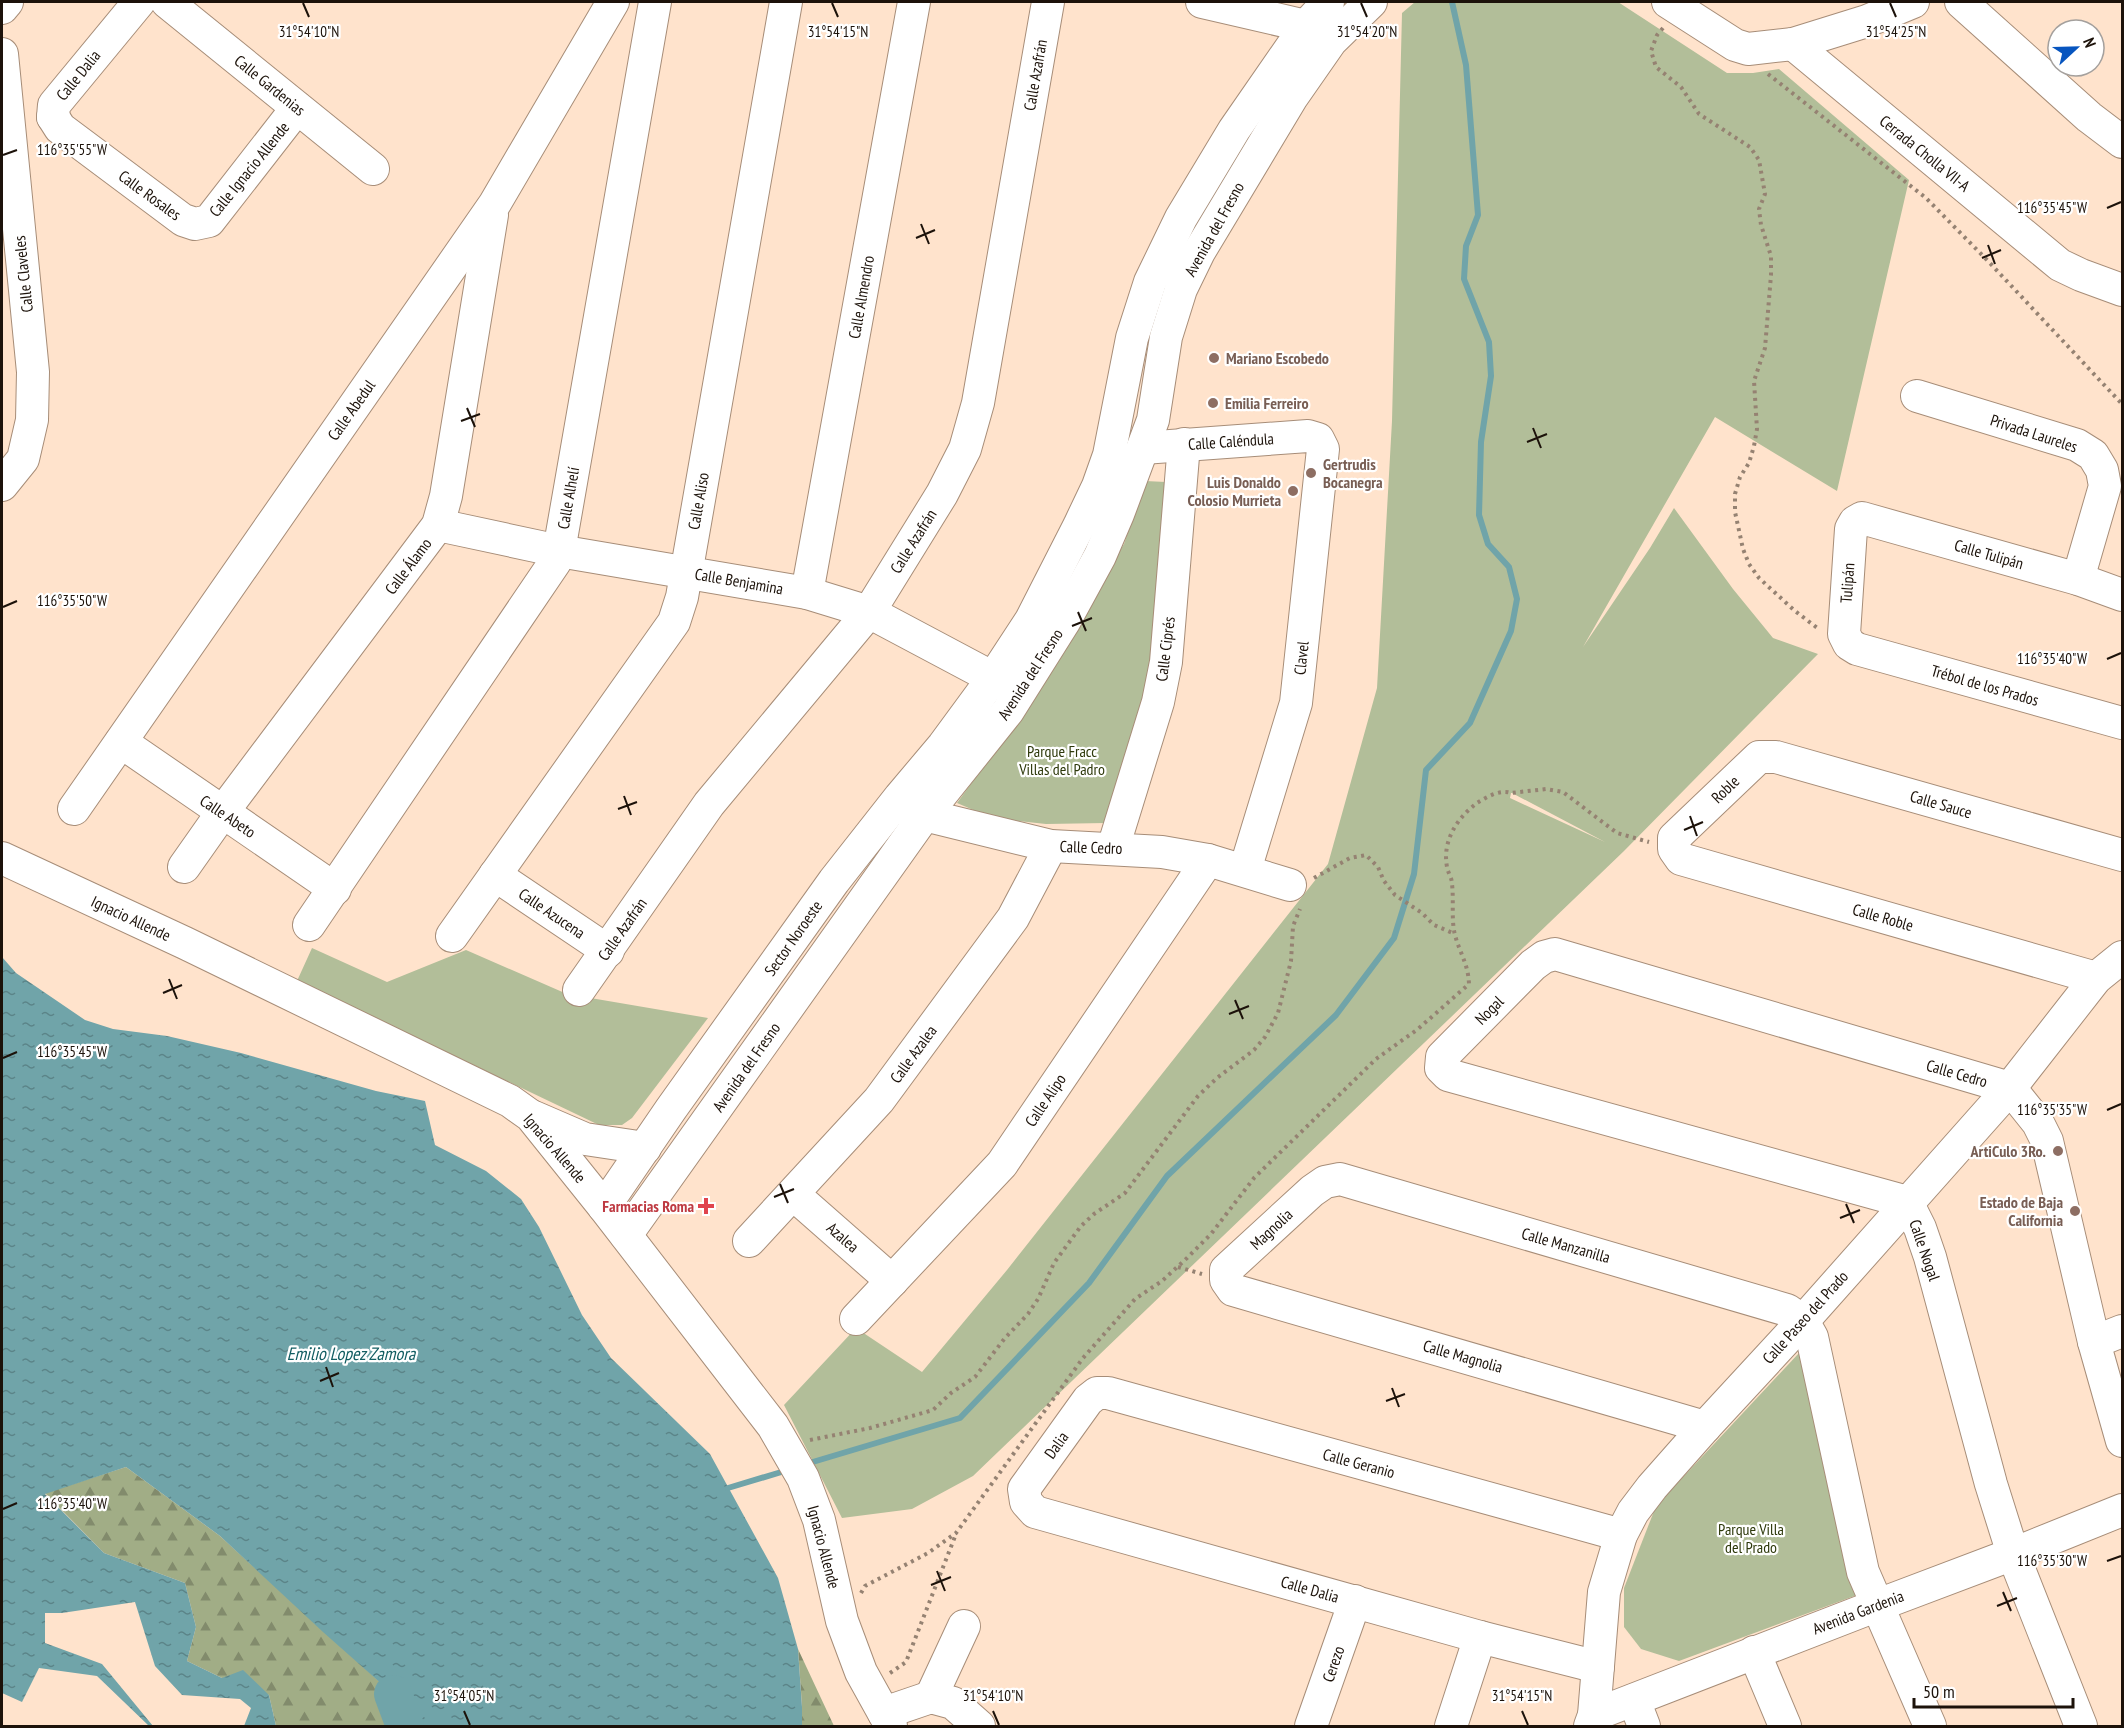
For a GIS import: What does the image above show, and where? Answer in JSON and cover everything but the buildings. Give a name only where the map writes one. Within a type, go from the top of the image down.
[{"type":"street","points":[[2,8],[7,2]]},
{"type":"street","name":"Calle Dalia","points":[[8,119],[53,117],[54,105],[139,2]]},
{"type":"street","name":"Calle Gardenias","points":[[166,2],[373,169]]},
{"type":"street","name":"Calle Abedul","points":[[74,809],[494,205],[613,2]]},
{"type":"street","name":"Calle Alhelí","points":[[309,925],[555,562],[559,551],[655,2]]},
{"type":"street","name":"Calle Aliso","points":[[452,936],[674,622],[682,597],[786,2]]},
{"type":"street","name":"Calle Almendro","points":[[807,593],[914,2]]},
{"type":"street","name":"Calle Azafrán","points":[[579,990],[609,951],[709,804],[869,612],[942,494],[964,449],[978,403],[1048,2]]},
{"type":"street","points":[[1202,2],[1318,34]]},
{"type":"street","points":[[1672,4],[1735,45],[1748,49],[1793,44],[1867,21],[1913,2]]},
{"type":"street","points":[[1961,2],[2089,117],[2122,142]]},
{"type":"street","name":"Avenida del Fresno","points":[[993,678],[1032,620],[1098,486],[1109,455],[1132,338],[1155,272],[1181,218],[1234,130],[1318,34],[1346,6]]},
{"type":"street","name":"Avenida del Fresno","points":[[626,1235],[924,816],[972,759],[1021,692],[1064,622],[1100,556],[1153,420],[1166,337],[1181,289],[1198,252],[1263,141],[1318,34]]},
{"type":"street","name":"Cerrada Cholla VII-A","points":[[1793,44],[2060,265],[2122,290]]},
{"type":"street","name":"Calle Claveles","points":[[2,54],[33,372],[32,420],[23,459],[2,485]]},
{"type":"street","name":"Calle Ignacio Allende","points":[[195,224],[208,221],[297,108]]},
{"type":"street","name":"Calle Rosales","points":[[53,117],[60,128],[183,220],[195,224]]},
{"type":"street","name":"Calle Álamo","points":[[184,867],[438,525],[446,496],[494,205]]},
{"type":"street","name":"Privada Laureles","points":[[1917,396],[2077,445],[2092,455],[2102,470],[2105,486],[2078,579]]},
{"type":"street","name":"Calle Caléndula","points":[[1143,448],[1308,436],[1318,439]]},
{"type":"street","name":"Clavel","points":[[1245,870],[1296,703],[1323,449],[1318,439]]},
{"type":"street","name":"Calle Ciprés","points":[[1113,848],[1158,702],[1166,662],[1184,444]]},
{"type":"street","name":"Calle Tulipán","points":[[1855,522],[1862,518],[2078,579],[2122,595]]},
{"type":"street","name":"Tulipán","points":[[1846,639],[1851,530],[1855,522]]},
{"type":"street","name":"Calle Benjamina","points":[[438,525],[559,551],[807,593],[869,612],[1021,692]]},
{"type":"street","name":"Trébol de los Prados","points":[[1846,639],[1857,649],[2122,723]]},
{"type":"street","name":"Sector Noroeste","points":[[604,1207],[834,881],[892,806],[943,746],[993,678]]},
{"type":"street","name":"Calle Abeto","points":[[121,742],[335,889]]},
{"type":"street","name":"Roble","points":[[1674,849],[1674,838],[1759,757]]},
{"type":"street","name":"Calle Sauce","points":[[1759,757],[1776,757],[2122,855]]},
{"type":"street","name":"Calle Cedro","points":[[892,806],[924,816],[1051,846],[1162,852],[1208,860],[1290,885]]},
{"type":"street","name":"Calle Azalea","points":[[749,1241],[879,1100],[1012,918],[1051,846]]},
{"type":"street","name":"Calle Roble","points":[[1674,849],[1681,859],[2097,978]]},
{"type":"street","name":"Ignacio Allende","points":[[2,858],[185,943],[510,1101],[531,1116],[773,1425],[803,1478],[819,1520],[842,1621],[861,1672],[887,1720]]},
{"type":"street","name":"Calle Alipo","points":[[856,1319],[1002,1164],[1208,860]]},
{"type":"street","name":"Calle Azucena","points":[[495,875],[609,951]]},
{"type":"street","name":"Calle Cedro","points":[[1544,957],[1555,954],[2010,1089],[2038,1123],[2047,1141],[2108,1337],[2122,1441]]},
{"type":"street","name":"Nogal","points":[[1441,1068],[1442,1057],[1533,965],[1544,957]]},
{"type":"street","name":"Calle Paseo del Prado","points":[[1592,1721],[1604,1592],[1622,1535],[1633,1512],[1705,1426],[1803,1321],[2010,1089],[2097,978],[2122,957]]},
{"type":"street","name":"Calle Nogal","points":[[1441,1068],[1448,1075],[1907,1202],[1920,1228],[1930,1257],[1990,1484],[2013,1554],[2081,1726]]},
{"type":"street","points":[[531,1116],[585,1139],[645,1148]]},
{"type":"street","name":"Calle Manzanilla","points":[[1325,1182],[1340,1179],[1351,1182],[1787,1310],[1803,1321]]},
{"type":"street","name":"Magnolia","points":[[1226,1280],[1226,1270],[1312,1191],[1325,1182]]},
{"type":"street","name":"Azalea","points":[[793,1194],[892,1281]]},
{"type":"street","name":"Calle Magnolia","points":[[1226,1280],[1233,1290],[1705,1426]]},
{"type":"street","points":[[1803,1321],[1812,1337],[1863,1572],[1930,1726]]},
{"type":"street","name":"Dalia","points":[[1026,1502],[1024,1489],[1088,1400],[1097,1393]]},
{"type":"street","name":"Calle Geranio","points":[[1097,1393],[1108,1394],[1622,1535]]},
{"type":"street","name":"Calle Dalia","points":[[1026,1502],[1035,1512],[1598,1668]]},
{"type":"street","name":"Avenida Gardenia","points":[[1592,1721],[1639,1713],[1754,1652],[2013,1554],[2122,1510]]},
{"type":"street","name":"Cerezo","points":[[1311,1726],[1355,1601]]},
{"type":"street","points":[[887,1720],[931,1697],[964,1626]]},
{"type":"street","points":[[1451,1726],[1480,1637]]},
{"type":"street","points":[[1754,1652],[1785,1726]]},
{"type":"street","points":[[931,1697],[953,1703],[979,1726]]},
{"type":"path","points":[[1672,4],[1651,51],[1656,67],[1681,87],[1699,114],[1750,147],[1759,160],[1763,176],[1765,194],[1759,209],[1761,225],[1771,256],[1772,275],[1765,348],[1754,381],[1757,429],[1749,463],[1740,477],[1735,494],[1735,512],[1743,549],[1749,564],[1759,578],[1795,611],[1822,631],[1837,638],[1846,639]]},
{"type":"path","points":[[1748,49],[1746,59],[1798,96],[1926,198],[1989,261],[2122,404]]},
{"type":"path","points":[[869,1686],[906,1662],[956,1533],[1083,1358],[1135,1299],[1162,1281],[1211,1234],[1254,1178],[1376,1059],[1418,1029],[1469,984],[1468,968],[1455,934],[1452,882],[1447,867],[1446,850],[1451,832],[1473,807],[1487,796],[1506,791],[1511,793],[1546,789],[1563,792],[1617,833],[1674,849]]},
{"type":"path","points":[[1290,885],[1306,882],[1350,858],[1366,855],[1378,867],[1384,881],[1395,895],[1422,913],[1434,925],[1455,934]]},
{"type":"path","points":[[784,1444],[870,1428],[933,1410],[951,1393],[975,1377],[1005,1338],[1028,1314],[1038,1299],[1054,1263],[1081,1226],[1094,1214],[1125,1193],[1198,1096],[1254,1050],[1265,1037],[1278,1013],[1291,961],[1293,926],[1303,901],[1301,893],[1295,886],[1290,885]]},
{"type":"path","points":[[842,1621],[865,1586],[928,1553],[956,1533]]},
{"type":"green space","points":[[1415,2],[1618,2],[1727,73],[1753,73],[1779,69],[1909,180],[1837,491],[1715,417],[1583,647],[1650,548],[1674,508],[1733,589],[1773,638],[1818,654],[1624,851],[973,1476],[912,1509],[842,1518],[784,1405],[856,1328],[922,1372],[1007,1270],[1328,864],[1377,688],[1392,421],[1402,13]],"holes":[[[1512,793],[1605,842],[1510,798]]]},
{"type":"green space","name":"Parque Fracc Villas del Padro","points":[[1145,481],[1166,482],[1148,695],[1106,823],[1046,824],[992,818],[957,803],[989,759],[1124,544]]},
{"type":"green space","points":[[312,948],[387,982],[466,950],[567,994],[708,1018],[632,1118],[622,1125],[599,1125],[297,981]]},
{"type":"green space","name":"Parque Villa del Prado","points":[[1799,1353],[1857,1595],[1679,1661],[1641,1649],[1624,1627],[1624,1588],[1656,1506]]},
{"type":"green space","points":[[126,1467],[220,1536],[393,1694],[418,1726],[276,1726],[269,1695],[222,1678],[187,1661],[196,1627],[185,1583],[104,1553],[45,1493]]},
{"type":"green space","points":[[798,1649],[834,1726],[802,1726]]},
{"type":"water","name":"Emilio Lopez Zamora","points":[[2,957],[16,973],[85,1020],[113,1029],[167,1036],[241,1053],[376,1091],[425,1101],[435,1145],[486,1171],[521,1199],[539,1227],[582,1315],[611,1358],[710,1454],[778,1578],[798,1649],[802,1726],[418,1726],[393,1694],[220,1536],[126,1467],[45,1494],[104,1553],[185,1583],[196,1627],[187,1661],[222,1678],[243,1670],[269,1695],[276,1726],[244,1726],[251,1708],[240,1699],[182,1695],[155,1666],[135,1602],[62,1613],[45,1613],[45,1643],[102,1664],[153,1726],[149,1726],[97,1676],[39,1668],[22,1702],[2,1693]]},
{"type":"waterway","points":[[806,1464],[960,1418],[1089,1283],[1167,1176],[1336,1015],[1394,938],[1414,874],[1426,770],[1470,723],[1511,631],[1517,599],[1509,567],[1488,544],[1479,515],[1481,442],[1491,376],[1489,342],[1464,279],[1466,246],[1478,215],[1466,65],[1452,2]]},
{"type":"waterway","points":[[728,1488],[788,1470]]},
{"type":"waterway","points":[[393,1694],[405,1726]]},
{"type":"place","name":"Mariano Escobedo","points":[[1214,358]]},
{"type":"place","name":"Emilia Ferreiro","points":[[1213,403]]},
{"type":"place","name":"Gertrudis Bocanegra","points":[[1311,473]]},
{"type":"place","name":"Luis Donaldo Colosio Murrieta","points":[[1293,491]]},
{"type":"place","name":"ArtiCulo 3Ro.","points":[[2058,1151]]},
{"type":"place","name":"Farmacias Roma","points":[[706,1206]]},
{"type":"place","name":"Estado de Baja California","points":[[2075,1211]]}]
